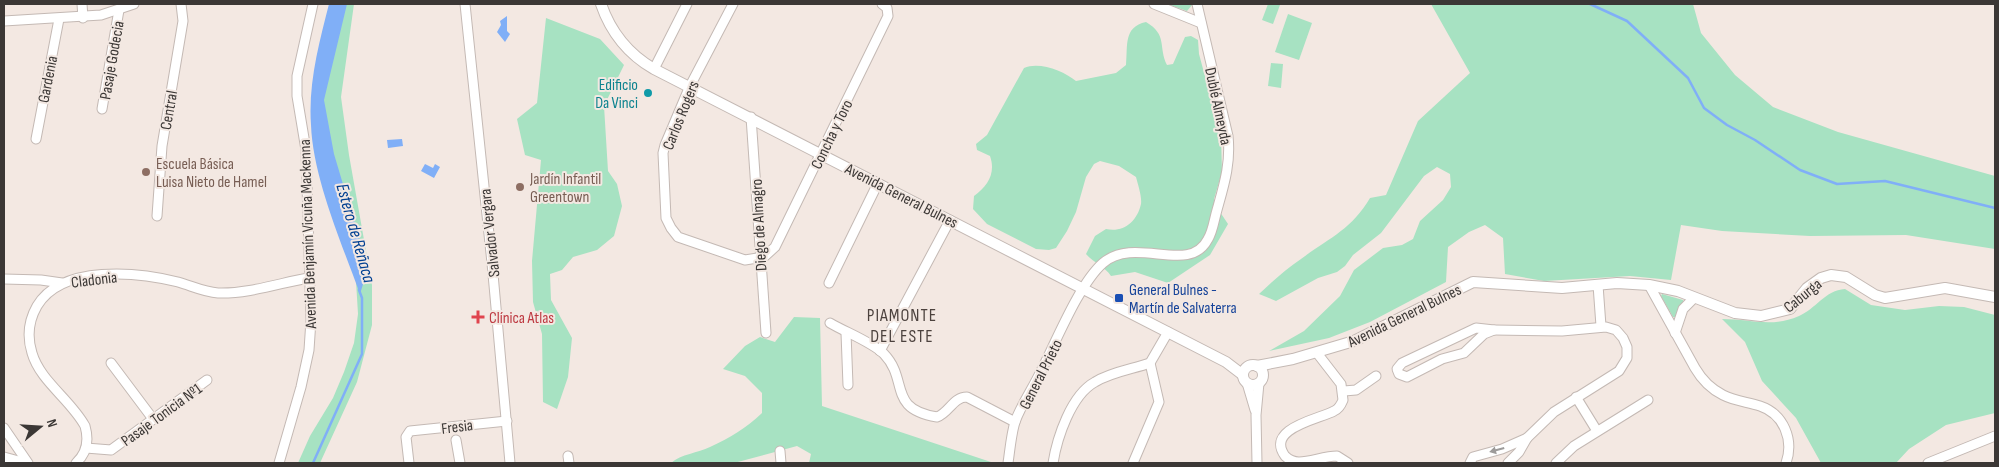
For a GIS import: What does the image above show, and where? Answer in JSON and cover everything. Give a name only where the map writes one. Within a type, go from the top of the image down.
[{"type":"street","points":[[82,4],[83,18]]},
{"type":"street","points":[[4,21],[83,18],[120,10],[134,4]]},
{"type":"street","name":"Central","points":[[156,216],[162,146],[182,21],[181,4]]},
{"type":"street","name":"Avenida Benjamín Vicuña Mackenna","points":[[278,463],[301,387],[309,350],[311,320],[308,278],[306,150],[297,96],[297,76],[313,4]]},
{"type":"street","name":"Salvador Vergara","points":[[465,4],[510,463]]},
{"type":"street","name":"Avenida General Bulnes","points":[[600,4],[612,28],[627,49],[636,58],[654,69],[1249,373],[1372,334],[1473,282],[1562,288],[1617,283],[1649,285],[1694,298]]},
{"type":"street","points":[[654,69],[687,4]]},
{"type":"street","name":"Carlos Rogers","points":[[733,4],[690,86],[663,153],[668,223],[674,233],[682,240],[745,260],[759,258]]},
{"type":"street","name":"Concha y Toro","points":[[759,258],[768,254],[775,247],[888,16],[887,8],[882,4]]},
{"type":"street","points":[[1154,4],[1201,23]]},
{"type":"street","name":"Dublé Almeyda","points":[[1084,289],[1103,263],[1116,256],[1141,251],[1182,256],[1198,251],[1209,238],[1227,174],[1229,150],[1228,136],[1197,4]]},
{"type":"street","name":"Pasaje Godecia","points":[[102,109],[120,10]]},
{"type":"street","name":"Gardenia","points":[[36,138],[59,19]]},
{"type":"street","name":"Diego de Almagro","points":[[751,117],[759,258],[766,333]]},
{"type":"street","points":[[829,283],[878,183]]},
{"type":"street","points":[[880,351],[950,220]]},
{"type":"street","name":"Cladonia","points":[[86,448],[85,426],[37,366],[29,342],[30,325],[35,310],[49,292],[62,283],[88,277],[124,275],[160,278],[210,292],[226,292],[308,278]]},
{"type":"street","name":"Caburga","points":[[1694,298],[1735,313],[1770,315],[1790,309],[1807,288],[1821,278],[1831,275],[1846,278],[1875,295],[1885,298],[1896,298],[1945,288],[1995,297]]},
{"type":"street","points":[[4,279],[41,280],[62,283]]},
{"type":"street","points":[[1598,285],[1601,326]]},
{"type":"street","points":[[1649,285],[1695,368],[1709,386],[1729,398],[1767,409],[1782,422],[1789,443],[1786,463]]},
{"type":"street","name":"General Prieto","points":[[1008,463],[1015,422],[1084,289]]},
{"type":"street","points":[[1675,333],[1683,309],[1694,298]]},
{"type":"street","points":[[830,323],[880,351],[893,367],[903,400],[912,408],[937,417],[943,414],[957,400],[967,397],[1015,422]]},
{"type":"street","points":[[1494,330],[1484,334],[1472,348],[1457,356],[1442,360],[1405,377],[1400,376],[1398,372],[1402,364],[1476,328],[1562,331],[1601,326],[1616,330],[1624,338],[1627,347],[1625,363],[1619,371],[1576,396],[1554,412],[1527,438],[1519,452],[1508,463]]},
{"type":"street","points":[[1053,463],[1060,432],[1088,387],[1099,379],[1150,363],[1168,332]]},
{"type":"street","points":[[846,333],[848,384]]},
{"type":"street","points":[[1316,352],[1344,391],[1343,400],[1339,407],[1332,412],[1298,424],[1288,431],[1283,438],[1282,447],[1285,455],[1296,462],[1337,456],[1348,463]]},
{"type":"street","name":"Avenida General Bulnes","points":[[1261,380],[1293,359]]},
{"type":"street","points":[[111,363],[153,419]]},
{"type":"street","points":[[1133,463],[1159,402],[1150,363]]},
{"type":"street","points":[[1249,373],[1262,371],[1256,415]]},
{"type":"street","points":[[1249,373],[1253,385],[1261,380]]},
{"type":"street","points":[[1249,373],[1256,415],[1257,463]]},
{"type":"street","points":[[1344,391],[1356,390],[1376,376]]},
{"type":"street","name":"Pasaje Tonicia Nº1","points":[[86,448],[111,450],[207,380]]},
{"type":"street","points":[[1576,396],[1597,431]]},
{"type":"street","points":[[1556,463],[1574,446],[1648,400]]},
{"type":"street","name":"Fresia","points":[[409,463],[407,434],[414,430],[507,420]]},
{"type":"street","points":[[4,428],[27,463]]},
{"type":"street","points":[[1928,463],[1995,436]]},
{"type":"street","points":[[1470,463],[1473,457],[1502,449],[1527,438]]},
{"type":"street","points":[[456,440],[460,463]]},
{"type":"street","points":[[76,463],[86,448]]},
{"type":"street","points":[[780,451],[781,463]]},
{"type":"street","points":[[4,457],[27,463]]},
{"type":"green space","points":[[331,4],[354,4],[341,97],[349,155],[372,285],[372,325],[357,382],[320,463],[298,463],[310,436],[333,398],[344,372],[354,343],[358,314],[355,265],[316,101]]},
{"type":"green space","points":[[1167,4],[1192,4],[1192,5],[1187,11]]},
{"type":"green space","points":[[1268,4],[1280,5],[1273,24],[1262,20]]},
{"type":"green space","points":[[1431,4],[1693,4],[1701,33],[1735,75],[1773,107],[1838,132],[1995,176],[1995,249],[1906,235],[1810,236],[1722,231],[1681,225],[1671,280],[1630,276],[1544,281],[1505,274],[1503,238],[1485,225],[1469,232],[1448,247],[1446,282],[1370,322],[1329,338],[1269,351],[1304,331],[1340,296],[1354,270],[1383,248],[1402,245],[1413,239],[1420,221],[1443,200],[1451,187],[1450,174],[1437,167],[1424,176],[1381,233],[1353,255],[1345,266],[1337,272],[1318,278],[1276,301],[1259,294],[1290,267],[1339,233],[1363,209],[1370,198],[1386,195],[1418,121],[1470,73]]},
{"type":"green space","points":[[1288,14],[1312,23],[1299,60],[1275,52]]},
{"type":"green space","points":[[546,18],[600,39],[624,65],[604,106],[608,171],[617,184],[622,206],[614,236],[597,250],[573,257],[562,270],[550,274],[551,300],[572,338],[568,377],[557,409],[543,402],[542,334],[533,302],[532,261],[541,160],[525,155],[517,119],[537,103]]},
{"type":"green space","points":[[1146,22],[1153,27],[1160,37],[1167,65],[1173,64],[1185,37],[1191,36],[1198,40],[1199,54],[1221,136],[1222,172],[1214,199],[1216,206],[1228,224],[1210,255],[1168,283],[1135,272],[1111,276],[1086,254],[1095,236],[1106,229],[1123,228],[1133,221],[1139,210],[1141,198],[1136,177],[1119,166],[1100,161],[1094,164],[1086,177],[1076,212],[1056,248],[1049,250],[1036,249],[987,224],[973,209],[974,196],[987,183],[992,168],[990,156],[977,150],[976,144],[987,135],[1024,68],[1044,66],[1065,74],[1076,81],[1116,73],[1126,65],[1127,44],[1130,33],[1133,28]]},
{"type":"green space","points":[[1271,63],[1283,64],[1281,88],[1268,86]]},
{"type":"green space","points":[[1845,289],[1871,305],[1905,310],[1939,306],[1964,307],[1995,315],[1995,413],[1946,425],[1909,449],[1896,463],[1821,463],[1796,418],[1762,381],[1745,342],[1722,319],[1761,322],[1789,320],[1805,313],[1826,296]]},
{"type":"green space","points":[[1662,294],[1683,300],[1684,303],[1675,317],[1673,317],[1661,296]]},
{"type":"green space","points":[[794,317],[820,318],[822,406],[994,463],[809,463],[811,454],[797,446],[734,463],[671,463],[724,440],[744,428],[762,413],[762,393],[745,376],[723,369],[745,346],[760,337],[775,342]]},
{"type":"water","points":[[329,4],[347,4],[324,100],[334,154],[368,268],[360,294],[323,189],[313,145],[311,94],[318,49]]},
{"type":"water","points":[[507,16],[507,31],[510,34],[505,42],[497,32],[501,25],[500,21]]},
{"type":"water","points":[[402,139],[403,146],[388,148],[387,140]]},
{"type":"water","points":[[425,164],[433,168],[435,164],[440,167],[434,178],[421,171]]},
{"type":"waterway","points":[[1590,4],[1627,21],[1688,78],[1704,108],[1727,125],[1755,140],[1800,170],[1837,184],[1885,181],[1995,208]]},
{"type":"waterway","name":"Estero de Reñaca","points":[[313,463],[362,354],[362,298],[359,290]]},
{"type":"place","name":"Edificio Da Vinci","points":[[648,93]]},
{"type":"place","name":"Escuela Básica Luisa Nieto de Hamel","points":[[146,172]]},
{"type":"place","name":"Jardín Infantil Greentown","points":[[520,187]]},
{"type":"place","name":"General Bulnes - Martín de Salvaterra","points":[[1119,298]]},
{"type":"place","name":"Clínica Atlas","points":[[478,317]]},
{"type":"district","name":"PIAMONTE DEL ESTE","points":[[902,325]]}]
